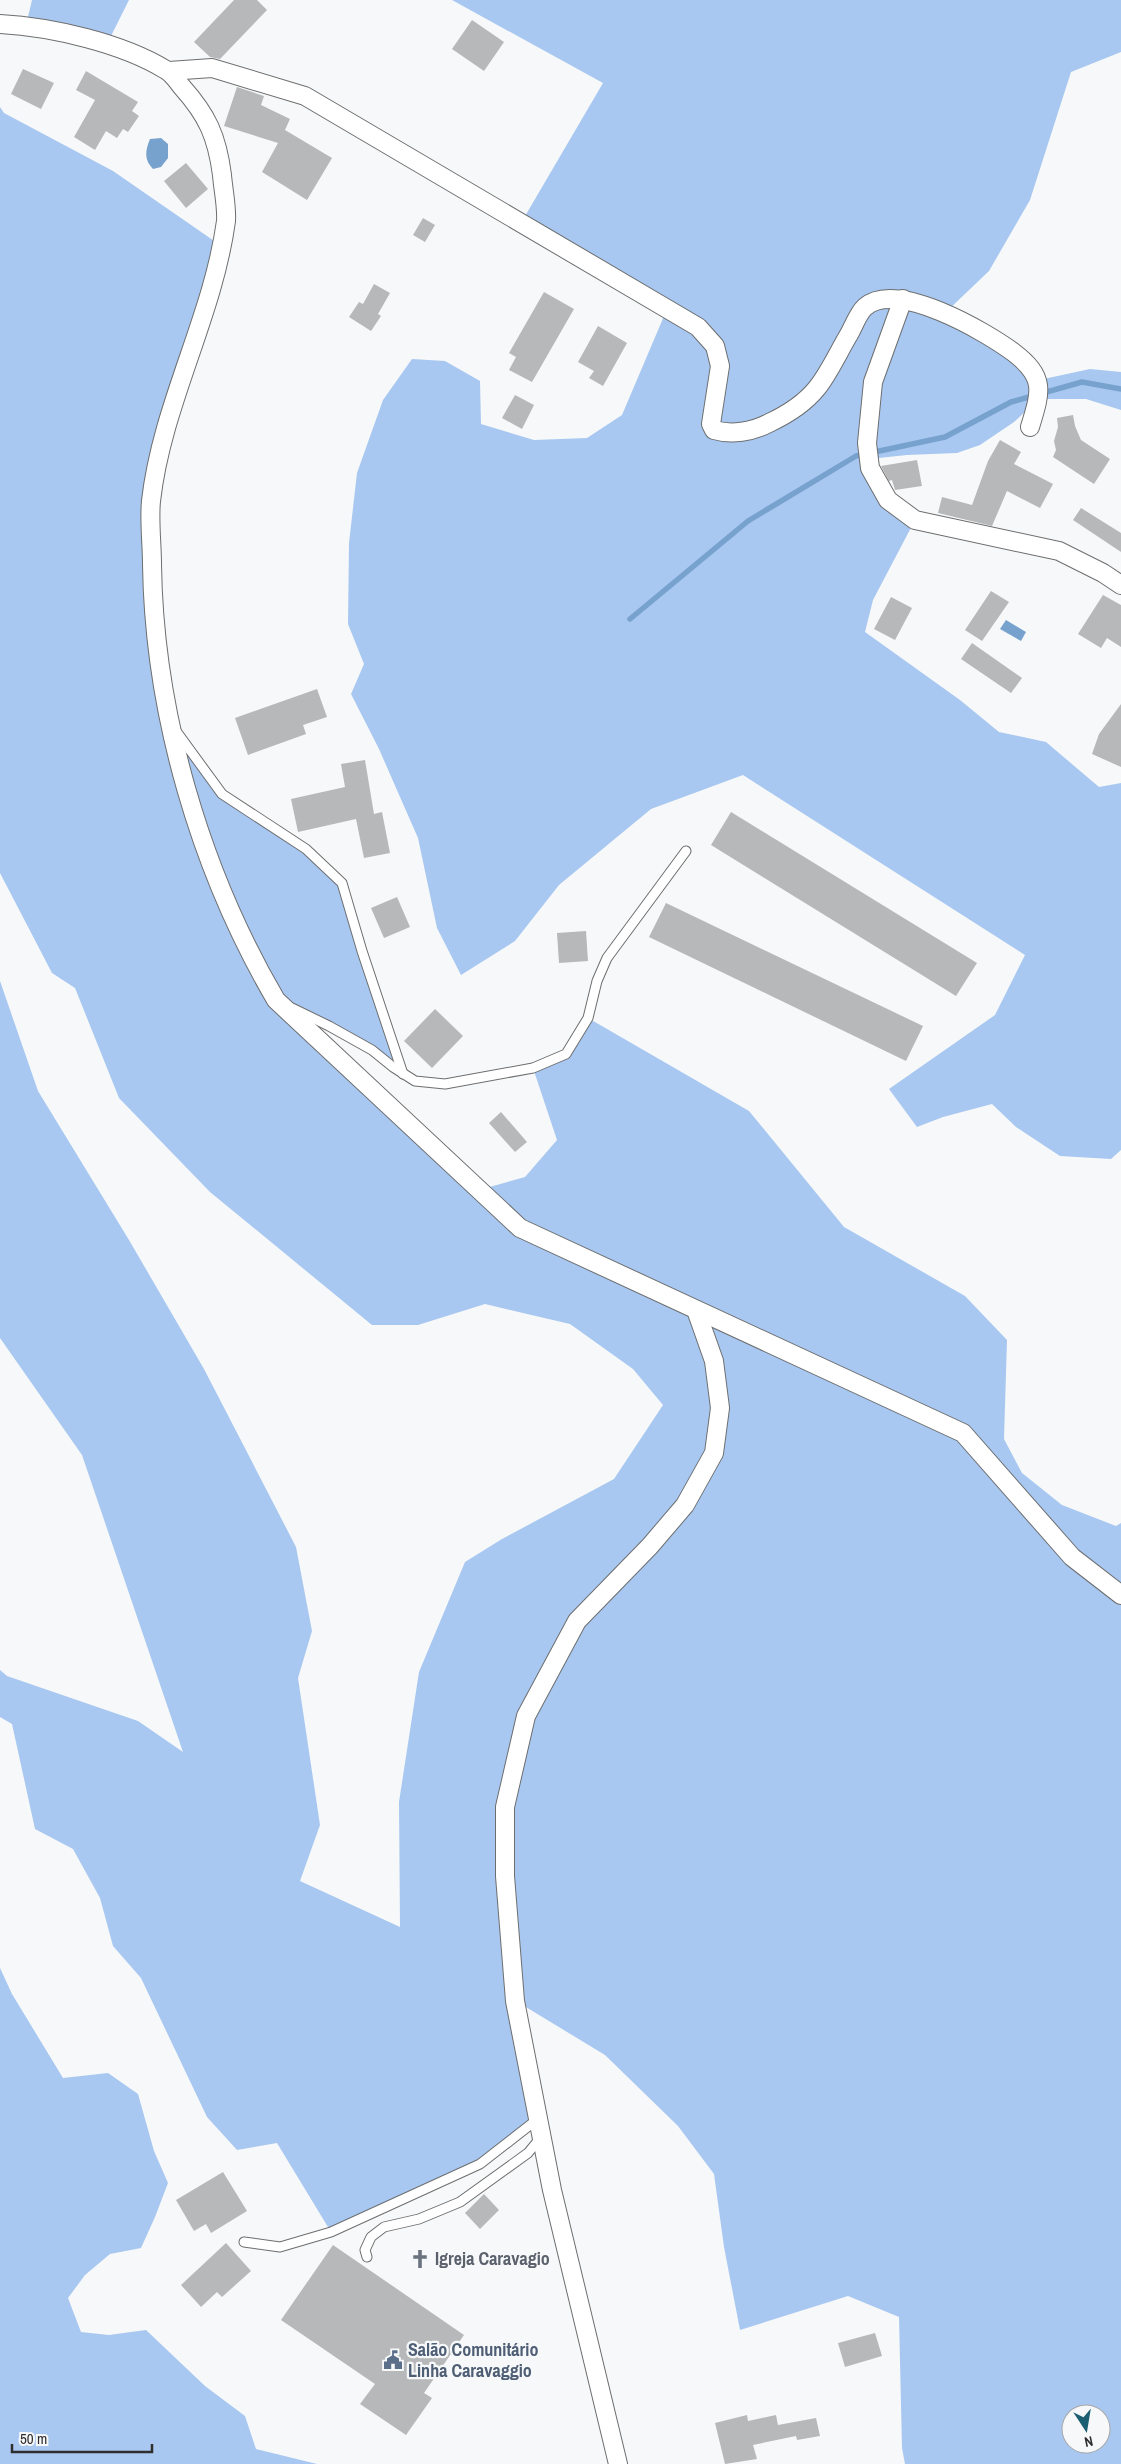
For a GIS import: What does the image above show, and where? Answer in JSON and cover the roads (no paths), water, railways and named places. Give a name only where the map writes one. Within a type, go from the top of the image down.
[{"type":"street","points":[[0,24],[26,25],[107,44],[168,71],[204,111],[219,154],[226,218],[210,291],[166,425],[151,502],[152,601],[168,718],[206,850],[252,958],[276,1000],[520,1228],[963,1433],[1072,1557],[1121,1595]]},
{"type":"street","points":[[168,71],[212,68],[305,96],[698,327],[715,346],[720,366],[711,424],[714,430],[724,433],[757,429],[787,414],[817,389],[865,307],[884,298],[903,299],[944,313],[995,339],[1028,364],[1039,380],[1039,399],[1030,427]]},
{"type":"street","points":[[903,299],[873,382],[867,443],[870,468],[888,500],[915,520],[1060,551],[1103,573],[1121,585]]},
{"type":"street","points":[[618,2464],[552,2190],[515,2001],[505,1876],[505,1807],[526,1716],[577,1621],[650,1546],[685,1504],[714,1453],[720,1408],[715,1371],[696,1310]]},
{"type":"lane","points":[[168,718],[222,794],[306,849],[342,883],[362,951],[403,1074]]},
{"type":"lane","points":[[276,1000],[372,1050],[415,1081],[445,1084],[533,1068],[566,1054],[588,1018],[597,981],[607,958],[686,850]]},
{"type":"lane","points":[[244,2242],[280,2247],[331,2232],[480,2164],[538,2118]]},
{"type":"lane","points":[[367,2257],[365,2250],[371,2237],[384,2227],[419,2219],[460,2202],[528,2153],[542,2136]]},
{"type":"waterway","points":[[630,619],[748,521],[856,456],[945,437],[1011,402],[1082,382],[1121,389]]},
{"type":"place","name":"Igreja Caravagio","points":[[420,2259]]},
{"type":"place","name":"Salão Comunitário Linha Caravaggio","points":[[393,2360]]}]
